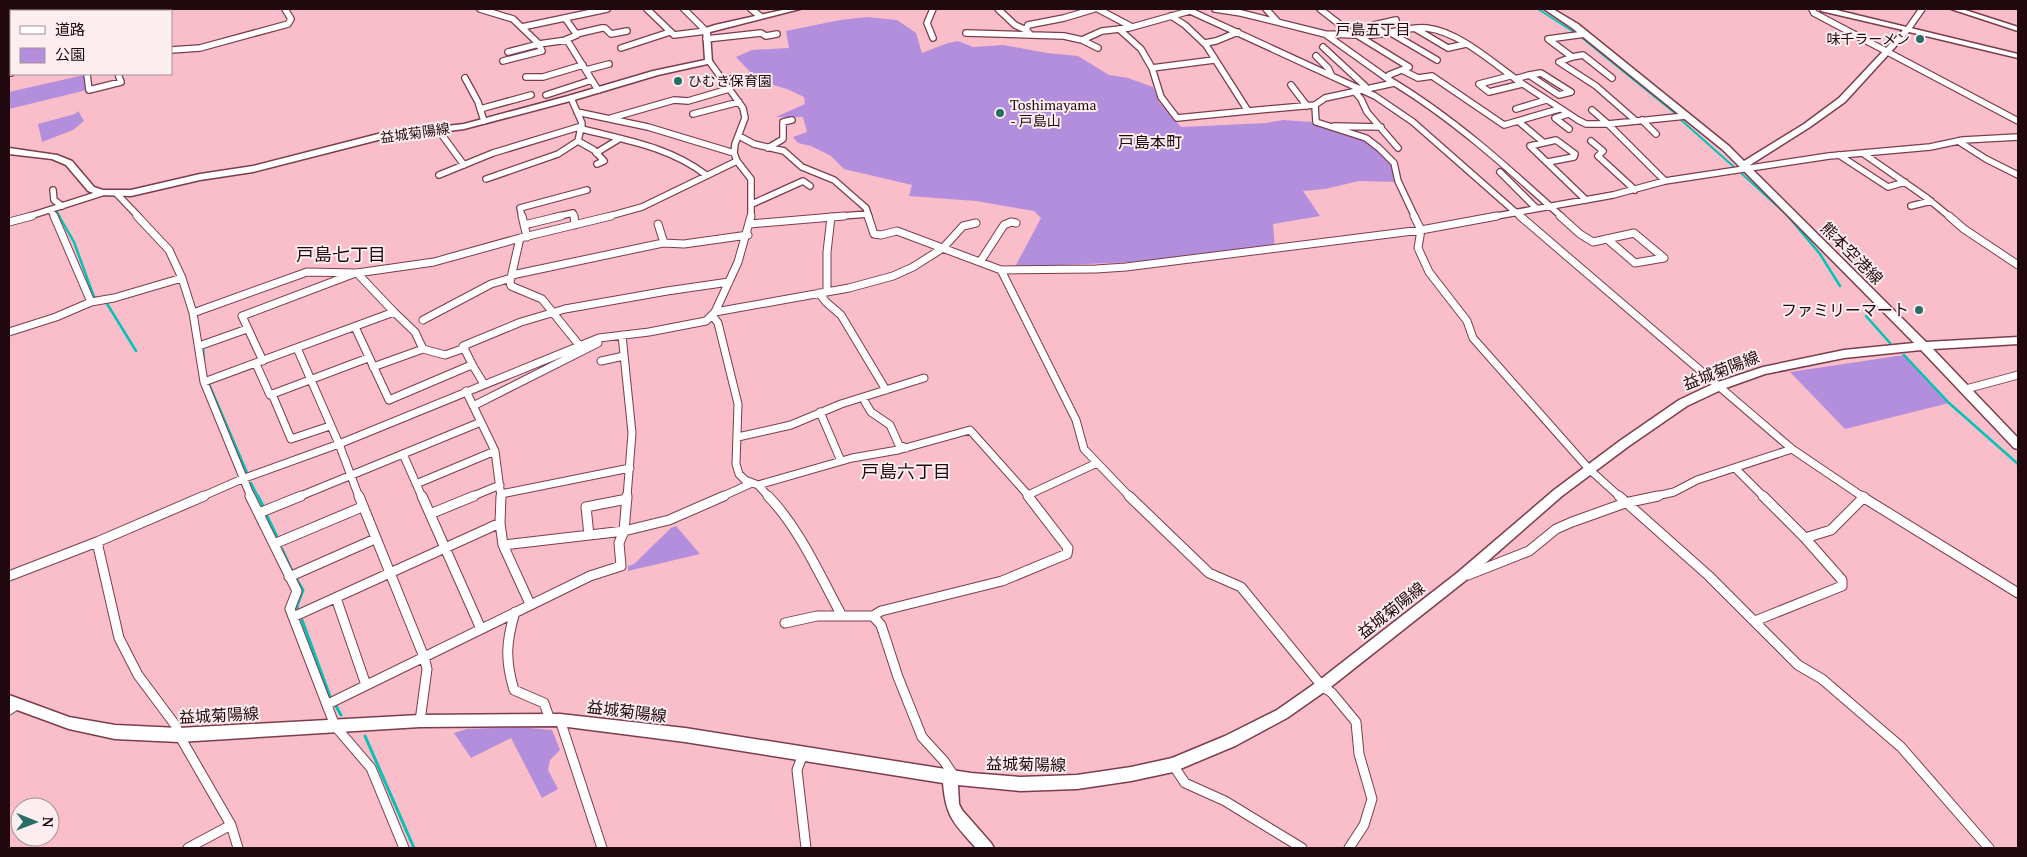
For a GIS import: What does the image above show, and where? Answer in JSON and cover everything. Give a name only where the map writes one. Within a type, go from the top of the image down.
[{"type":"main road","points":[[709,62],[706,35],[760,16],[796,9]]},
{"type":"main road","name":"熊本空港線","points":[[1548,9],[1585,34],[1748,169],[1925,346],[2018,444]]},
{"type":"main road","points":[[1824,9],[1909,27]]},
{"type":"main road","points":[[1838,9],[2018,54]]},
{"type":"main road","points":[[1955,9],[2018,29]]},
{"type":"main road","points":[[1748,169],[1745,164],[1840,101],[1889,51],[1909,27]]},
{"type":"main road","name":"益城菊陽線","points":[[102,193],[131,193],[200,177],[253,169],[369,139],[441,130],[484,121],[656,73],[709,62]]},
{"type":"main road","points":[[9,151],[54,157],[68,163],[91,189],[102,193]]},
{"type":"main road","name":"益城菊陽線","points":[[12,705],[89,728],[115,732],[179,735],[420,721],[555,720],[685,736],[971,780],[1020,784],[1077,782],[1173,765],[1262,726],[1322,686],[1461,577],[1558,493],[1683,402],[1719,386],[1763,371],[1799,362],[1844,354],[2018,340]]},
{"type":"main road","points":[[952,776],[952,804],[957,815],[986,848]]},
{"type":"street","points":[[172,50],[200,48],[288,24],[291,19],[285,9]]},
{"type":"street","points":[[480,9],[513,19],[539,44],[542,51],[503,62]]},
{"type":"street","points":[[522,26],[607,9]]},
{"type":"street","points":[[647,9],[674,36],[761,33],[766,36],[777,34]]},
{"type":"street","points":[[684,9],[706,35]]},
{"type":"street","points":[[751,9],[760,16]]},
{"type":"street","points":[[933,9],[927,19],[933,38]]},
{"type":"street","points":[[998,9],[1015,26],[1026,30],[1031,35]]},
{"type":"street","points":[[1076,9],[1082,13]]},
{"type":"street","points":[[1026,30],[1028,24],[1094,9]]},
{"type":"street","points":[[1098,9],[1132,27]]},
{"type":"street","points":[[1082,40],[1102,31],[1132,27],[1191,9],[1363,89],[1387,103],[1425,132],[1438,146],[1792,449],[1831,477],[2018,593]]},
{"type":"street","points":[[1215,9],[1237,11],[1325,34],[1384,34],[1426,28],[1438,31],[1466,44],[1559,109],[1586,124],[1608,124],[1686,116]]},
{"type":"street","points":[[1266,9],[1278,22]]},
{"type":"street","points":[[1320,9],[1351,33],[1409,66],[1389,76],[1388,79]]},
{"type":"street","points":[[1812,9],[1814,13],[1889,51],[2018,121]]},
{"type":"street","points":[[1909,27],[1922,9]]},
{"type":"street","points":[[1171,16],[1185,25],[1205,43],[1248,111]]},
{"type":"street","points":[[565,18],[576,34]]},
{"type":"street","points":[[1384,34],[1374,25],[1396,20]]},
{"type":"street","points":[[508,52],[565,40],[576,34],[605,28],[611,34],[627,31]]},
{"type":"street","points":[[1119,29],[1141,50],[1152,68],[1161,97],[1177,118],[1315,105],[1325,98],[1394,82]]},
{"type":"street","points":[[1416,29],[1448,48],[1466,44]]},
{"type":"street","points":[[596,30],[601,38]]},
{"type":"street","points":[[621,48],[670,32]]},
{"type":"street","points":[[1205,43],[1216,41],[1238,32]]},
{"type":"street","points":[[1391,32],[1437,60]]},
{"type":"street","points":[[966,33],[1064,36],[1082,40],[1098,48]]},
{"type":"street","points":[[1325,34],[1480,143],[1580,234],[1594,242],[1607,239],[1634,233],[1664,258],[1635,263],[1607,239]]},
{"type":"street","points":[[1572,56],[1548,40],[1585,34]]},
{"type":"street","points":[[565,40],[567,40],[598,90]]},
{"type":"street","points":[[1323,47],[1365,86],[1363,89]]},
{"type":"street","points":[[1612,78],[1582,55],[1572,56],[1559,61],[1596,86],[1656,134]]},
{"type":"street","points":[[1316,56],[1328,68],[1330,74]]},
{"type":"street","points":[[1152,68],[1214,60]]},
{"type":"street","points":[[9,576],[97,542],[242,479],[339,444],[579,345],[608,337],[706,321],[714,314],[748,235],[752,204],[751,179],[737,161],[734,153],[745,118],[743,108],[709,62]]},
{"type":"street","points":[[526,77],[543,77],[609,64]]},
{"type":"street","points":[[1599,68],[1609,67]]},
{"type":"street","points":[[1402,70],[1418,78],[1432,76],[1504,125],[1559,109]]},
{"type":"street","points":[[1522,84],[1489,92],[1479,84],[1512,77],[1541,73],[1571,92],[1559,95],[1528,75]]},
{"type":"street","points":[[87,75],[89,90],[121,82],[118,75]]},
{"type":"street","points":[[465,78],[484,121]]},
{"type":"street","points":[[721,79],[750,79]]},
{"type":"street","points":[[546,95],[592,80]]},
{"type":"street","points":[[1291,85],[1307,106]]},
{"type":"street","points":[[606,119],[674,100],[688,101],[729,89]]},
{"type":"street","points":[[1355,92],[1361,99],[1367,112],[1398,148]]},
{"type":"street","points":[[480,109],[531,95]]},
{"type":"street","points":[[486,179],[558,154],[578,141],[582,128],[578,112],[571,98]]},
{"type":"street","points":[[1516,108],[1546,100]]},
{"type":"street","points":[[693,114],[738,102]]},
{"type":"street","points":[[1315,105],[1315,121],[1363,137],[1388,156],[1396,168],[1398,181],[1421,230],[1418,248],[1428,272],[1467,321],[1473,338],[1542,418],[1589,469],[1709,576],[1798,665],[1822,679],[1901,747],[1988,848]]},
{"type":"street","points":[[1592,110],[1664,181]]},
{"type":"street","points":[[578,112],[678,135],[734,153]]},
{"type":"street","points":[[1568,114],[1555,118],[1556,121],[1569,129]]},
{"type":"street","points":[[768,148],[783,139],[783,122],[792,120]]},
{"type":"street","points":[[1518,121],[1543,142]]},
{"type":"street","points":[[1333,127],[1336,125],[1381,127]]},
{"type":"street","points":[[439,175],[493,153],[582,128],[625,139],[679,158],[706,175]]},
{"type":"street","points":[[441,130],[442,135],[464,165]]},
{"type":"street","points":[[739,136],[754,144],[784,151],[802,167],[834,180],[866,208],[874,234],[881,235],[897,231],[1001,270],[1126,267],[1421,230],[1586,200],[1635,190],[1664,181],[1839,155],[1930,147],[1958,141],[2018,137]]},
{"type":"street","points":[[596,153],[619,138]]},
{"type":"street","points":[[578,141],[604,161],[598,164]]},
{"type":"street","points":[[1548,162],[1575,156],[1559,141],[1531,145],[1530,147],[1586,200]]},
{"type":"street","points":[[1591,141],[1602,151],[1598,156],[1635,190]]},
{"type":"street","points":[[1958,141],[1986,159],[2018,175]]},
{"type":"street","points":[[1864,154],[1931,201],[1964,229],[2018,265]]},
{"type":"street","points":[[1839,155],[1888,187],[1905,182]]},
{"type":"street","points":[[193,313],[244,296],[294,275],[315,271],[356,273],[434,262],[642,207],[737,161]]},
{"type":"street","points":[[1500,172],[1536,208]]},
{"type":"street","points":[[752,204],[803,181],[810,186]]},
{"type":"street","points":[[53,190],[54,200],[62,206]]},
{"type":"street","points":[[528,236],[520,208],[587,190]]},
{"type":"street","points":[[9,222],[51,211],[102,193]]},
{"type":"street","points":[[117,194],[168,250],[182,278],[193,313],[204,382],[242,479],[297,592],[290,609],[335,726],[371,768],[404,848]]},
{"type":"street","points":[[1910,206],[1931,201]]},
{"type":"street","points":[[51,211],[58,221],[91,302]]},
{"type":"street","points":[[524,224],[573,213],[575,225]]},
{"type":"street","points":[[750,224],[868,214]]},
{"type":"street","points":[[827,292],[827,252],[831,217]]},
{"type":"street","points":[[980,262],[1004,225],[1010,222],[1016,223]]},
{"type":"street","points":[[714,314],[870,283],[902,272],[943,248],[963,226],[976,223]]},
{"type":"street","points":[[658,224],[664,243]]},
{"type":"street","points":[[422,320],[491,284],[511,276],[664,243],[684,244],[748,235]]},
{"type":"street","points":[[520,238],[511,276],[511,286],[542,299],[579,345]]},
{"type":"street","points":[[1001,270],[1076,420],[1084,449],[1097,464],[1210,573],[1241,587],[1322,686],[1332,692],[1356,722],[1359,754],[1372,799],[1364,825],[1349,848]]},
{"type":"street","points":[[356,273],[415,332],[423,349]]},
{"type":"street","points":[[356,273],[242,316],[259,362],[268,395],[368,358]]},
{"type":"street","points":[[9,332],[91,302],[114,298],[182,278]]},
{"type":"street","points":[[484,384],[463,346],[521,322],[529,322],[553,312],[688,287],[729,282]]},
{"type":"street","points":[[818,294],[824,302],[834,307],[840,315],[886,390]]},
{"type":"street","points":[[204,382],[355,328],[394,312]]},
{"type":"street","points":[[714,314],[718,323],[738,404],[736,464],[739,474],[755,484],[778,506],[809,555],[842,616]]},
{"type":"street","points":[[355,328],[390,400],[473,366]]},
{"type":"street","points":[[199,346],[247,329]]},
{"type":"street","points":[[328,704],[530,604],[590,576],[621,566],[619,543],[624,531],[628,499],[632,433],[622,335]]},
{"type":"street","points":[[473,406],[608,337]]},
{"type":"street","points":[[297,348],[339,444],[362,507],[424,657],[427,669],[420,721]]},
{"type":"street","points":[[373,368],[423,349],[445,355],[465,348]]},
{"type":"street","points":[[601,361],[624,356]]},
{"type":"street","points":[[1966,388],[2018,375]]},
{"type":"street","points":[[738,437],[790,425],[820,412],[924,378]]},
{"type":"street","points":[[466,391],[495,451],[501,494],[500,523],[503,545],[530,604]]},
{"type":"street","points":[[272,394],[291,438],[330,426]]},
{"type":"street","points":[[865,402],[871,412],[890,425],[898,445],[906,448]]},
{"type":"street","points":[[820,412],[841,461]]},
{"type":"street","points":[[259,513],[481,422]]},
{"type":"street","points":[[503,545],[624,531],[669,520],[755,484],[841,461],[906,448],[937,437],[970,430],[1028,495],[1068,548],[1067,554],[1002,581],[881,611],[873,616],[817,616],[784,623]]},
{"type":"street","points":[[1461,577],[1529,551],[1556,529],[1572,522],[1625,503],[1674,492],[1697,480],[1792,449]]},
{"type":"street","points":[[416,484],[495,451]]},
{"type":"street","points":[[403,454],[481,629]]},
{"type":"street","points":[[1028,495],[1097,464]]},
{"type":"street","points":[[501,494],[630,468]]},
{"type":"street","points":[[1735,468],[1805,538],[1842,580],[1842,586],[1755,621]]},
{"type":"street","points":[[430,514],[500,485]]},
{"type":"street","points":[[1805,538],[1831,530],[1864,497]]},
{"type":"street","points":[[589,535],[586,507],[628,499]]},
{"type":"street","points":[[274,544],[362,507]]},
{"type":"street","points":[[293,617],[500,523]]},
{"type":"street","points":[[289,577],[375,539]]},
{"type":"street","points":[[97,542],[119,638],[138,675],[176,726],[179,735],[231,825],[238,848]]},
{"type":"street","points":[[336,598],[366,685]]},
{"type":"street","points":[[515,612],[506,639],[505,658],[514,690],[544,703],[555,720],[602,848]]},
{"type":"street","points":[[873,616],[880,625],[922,737],[944,761],[952,776]]},
{"type":"street","points":[[803,754],[797,770],[806,848]]},
{"type":"street","points":[[1173,765],[1185,783],[1225,801],[1302,848]]},
{"type":"street","points":[[188,848],[231,825]]},
{"type":"green space","points":[[867,17],[897,20],[916,33],[922,53],[958,41],[973,47],[1003,45],[1047,53],[1078,56],[1109,75],[1128,78],[1153,87],[1159,102],[1181,127],[1266,123],[1283,120],[1313,122],[1367,141],[1379,150],[1392,164],[1396,182],[1359,181],[1325,189],[1303,191],[1320,216],[1273,224],[1275,248],[1179,260],[1015,267],[1041,218],[1034,211],[976,201],[909,196],[912,185],[844,169],[831,156],[811,146],[798,143],[793,137],[807,132],[803,117],[776,117],[805,104],[804,97],[787,89],[759,81],[736,57],[752,50],[789,48],[786,31],[840,20]]},
{"type":"green space","points":[[84,75],[87,90],[9,109],[9,92]]},
{"type":"green space","points":[[78,111],[84,121],[73,130],[42,142],[38,124],[75,114]]},
{"type":"green space","points":[[1904,355],[1949,403],[1845,429],[1790,372]]},
{"type":"green space","points":[[676,526],[700,554],[628,571],[628,566],[634,564],[671,528]]},
{"type":"green space","points":[[519,727],[552,730],[560,750],[550,760],[548,770],[558,789],[542,798],[511,738],[471,758],[454,733],[467,729]]},
{"type":"waterway","points":[[1538,9],[1577,34]]},
{"type":"waterway","points":[[1581,37],[1676,114]]},
{"type":"waterway","points":[[1680,119],[1734,167]]},
{"type":"waterway","points":[[1741,173],[1788,216]]},
{"type":"waterway","points":[[56,210],[60,217]]},
{"type":"waterway","points":[[59,216],[74,242],[94,297],[98,298]]},
{"type":"waterway","points":[[1788,216],[1820,254],[1840,286]]},
{"type":"waterway","points":[[106,302],[136,351]]},
{"type":"waterway","points":[[1866,316],[1890,343]]},
{"type":"waterway","points":[[203,347],[204,361]]},
{"type":"waterway","points":[[1904,355],[1949,403],[2018,464]]},
{"type":"waterway","points":[[209,384],[248,475]]},
{"type":"waterway","points":[[251,483],[258,497]]},
{"type":"waterway","points":[[258,496],[264,508]]},
{"type":"waterway","points":[[267,516],[278,539]]},
{"type":"waterway","points":[[282,549],[293,573]]},
{"type":"waterway","points":[[297,580],[303,590],[297,606],[298,610]]},
{"type":"waterway","points":[[302,620],[331,699]]},
{"type":"waterway","points":[[336,706],[341,715]]},
{"type":"waterway","points":[[365,736],[414,848]]},
{"type":"place","name":"味千ラーメン","points":[[1920,39]]},
{"type":"place","name":"ひむき保育園","points":[[678,81]]},
{"type":"place","name":"Toshimayama - 戸島山","points":[[1000,113]]},
{"type":"place","name":"ファミリーマート","points":[[1919,310]]},
{"type":"district","name":"戸島五丁目","points":[[1373,30]]},
{"type":"district","name":"戸島本町","points":[[1150,142]]},
{"type":"district","name":"戸島七丁目","points":[[341,255]]},
{"type":"district","name":"戸島六丁目","points":[[906,472]]}]
